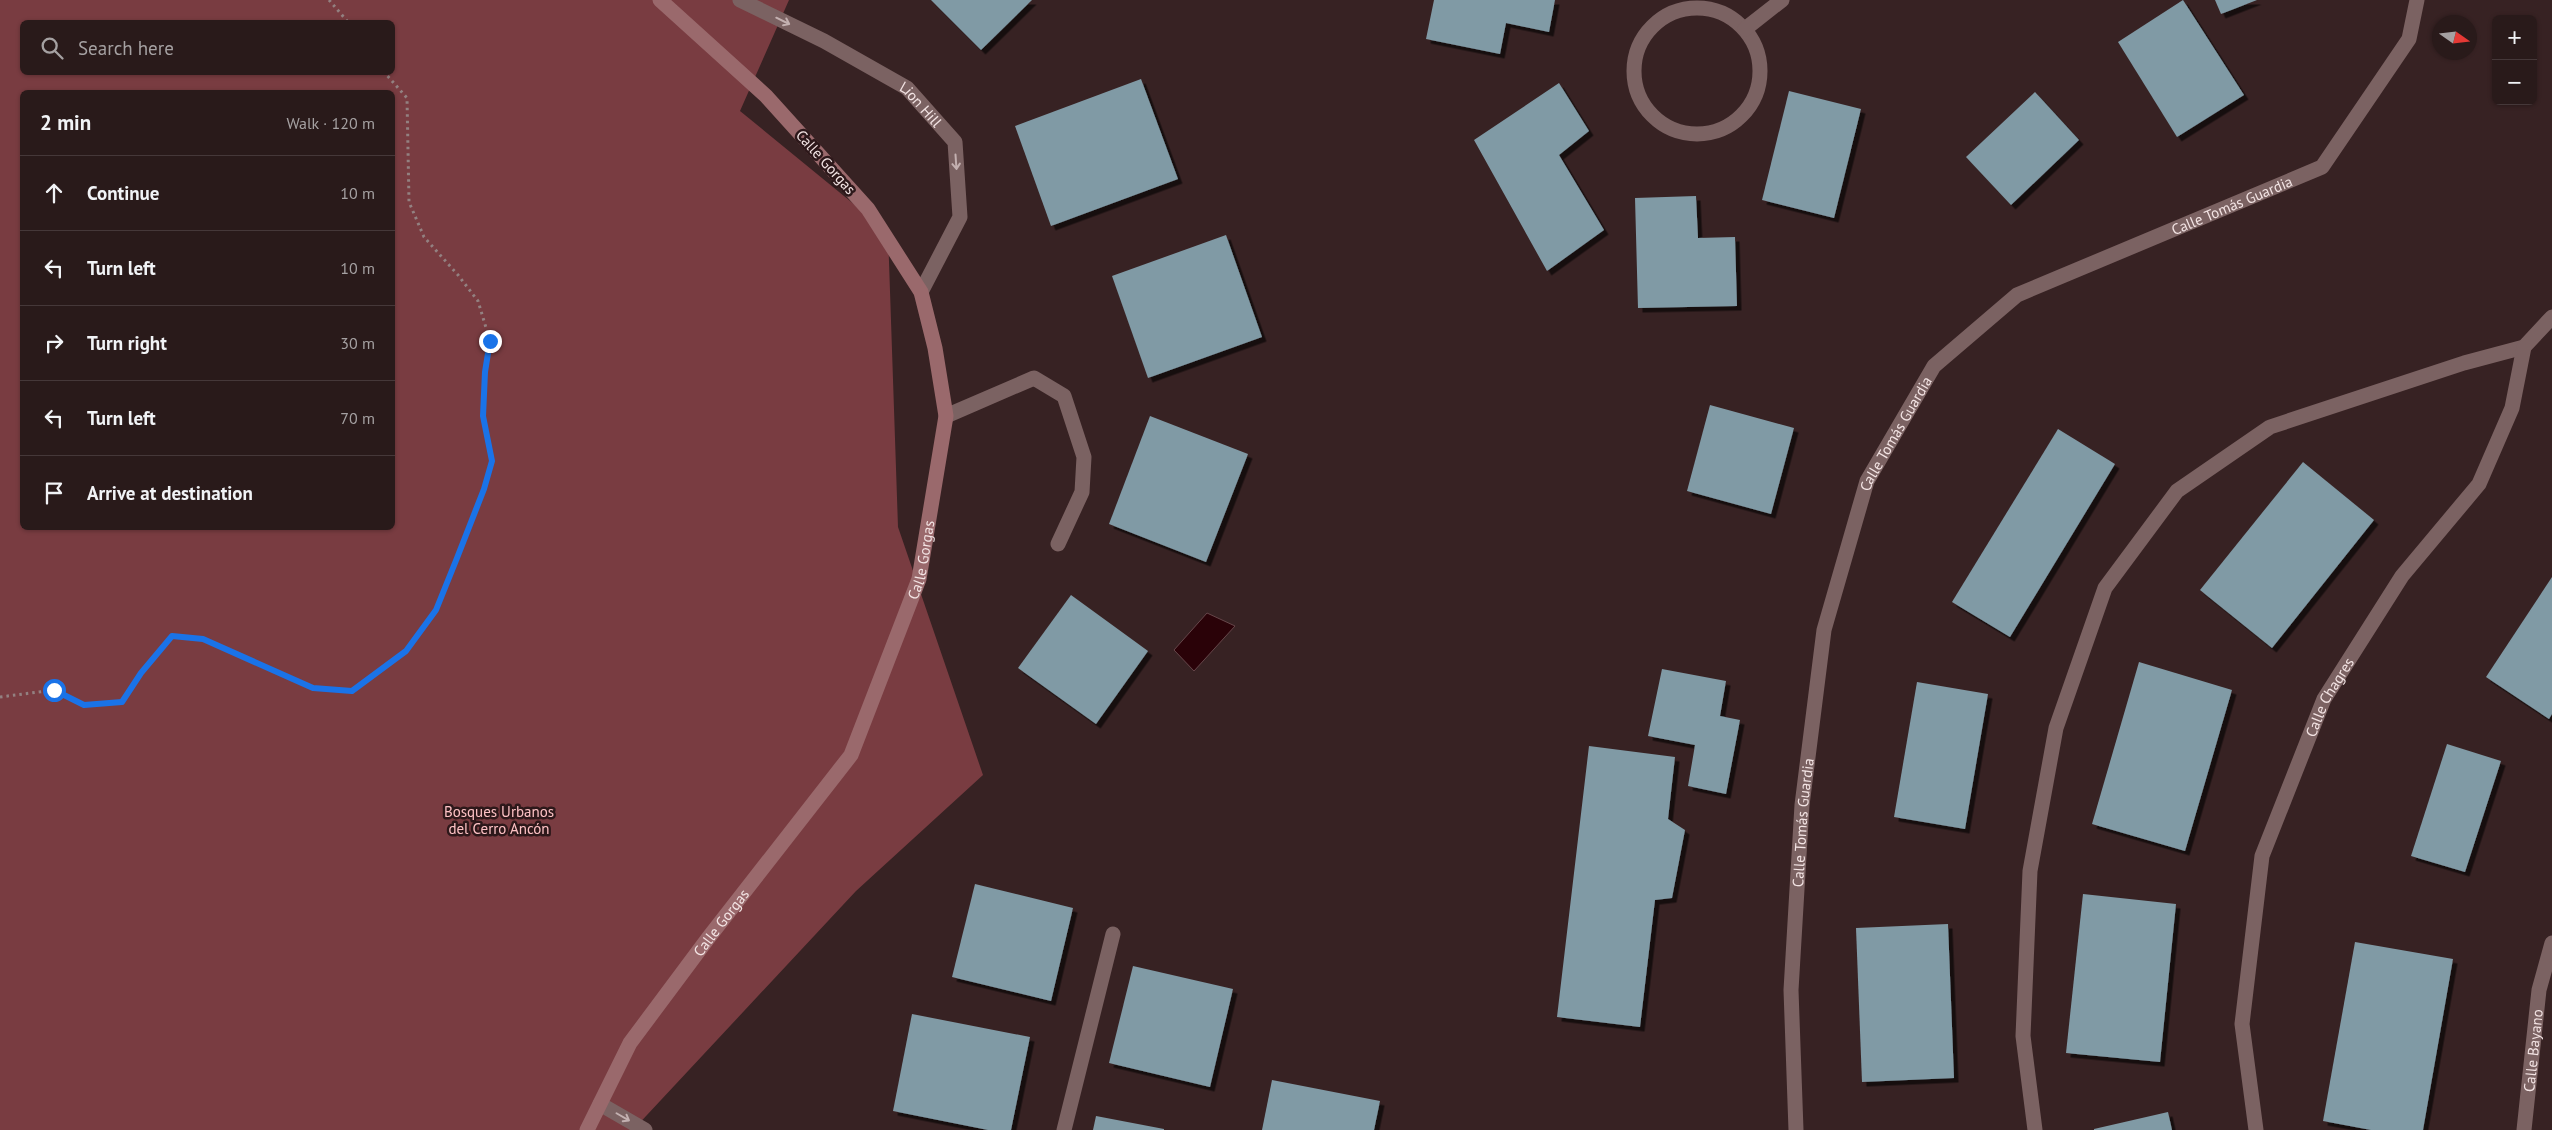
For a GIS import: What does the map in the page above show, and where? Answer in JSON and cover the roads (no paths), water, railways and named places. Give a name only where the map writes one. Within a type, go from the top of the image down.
[{"type":"street","name":"Calle Gorgas","points":[[587,1130],[630,1043],[709,937],[851,755],[919,579],[946,416],[935,348],[921,292],[868,209],[766,96],[660,0]]},
{"type":"street","name":"Lion Hill","points":[[740,0],[824,41],[907,88],[955,142],[960,217],[921,292]]},
{"type":"street","points":[[1745,29],[1782,0]]},
{"type":"street","name":"Calle Tomás Guardia","points":[[1796,1130],[1791,990],[1802,805],[1824,630],[1867,481],[1934,366],[2017,295],[2322,166],[2409,39],[2417,0]]},
{"type":"street","points":[[1678,9],[1714,9],[1745,29],[1760,62],[1755,98],[1731,126],[1696,136],[1662,125],[1638,98],[1633,62],[1644,37],[1648,29],[1678,9]]},
{"type":"street","points":[[2035,1130],[2023,1036],[2030,871],[2056,728],[2105,588],[2177,491],[2270,427],[2464,363],[2524,347],[2552,317]]},
{"type":"street","name":"Calle Chagres","points":[[2256,1130],[2242,1024],[2262,856],[2324,699],[2402,576],[2479,484],[2512,408],[2524,347]]},
{"type":"street","points":[[946,416],[1034,378],[1064,396],[1084,456],[1082,492],[1058,544]]},
{"type":"street","points":[[1064,1130],[1113,934]]},
{"type":"street","name":"Calle Bayano","points":[[2524,1130],[2539,990],[2552,943]]},
{"type":"street","points":[[600,1104],[645,1130]]},
{"type":"park label","name":"Bosques Urbanos del Cerro Ancón","points":[[499,820]]}]
